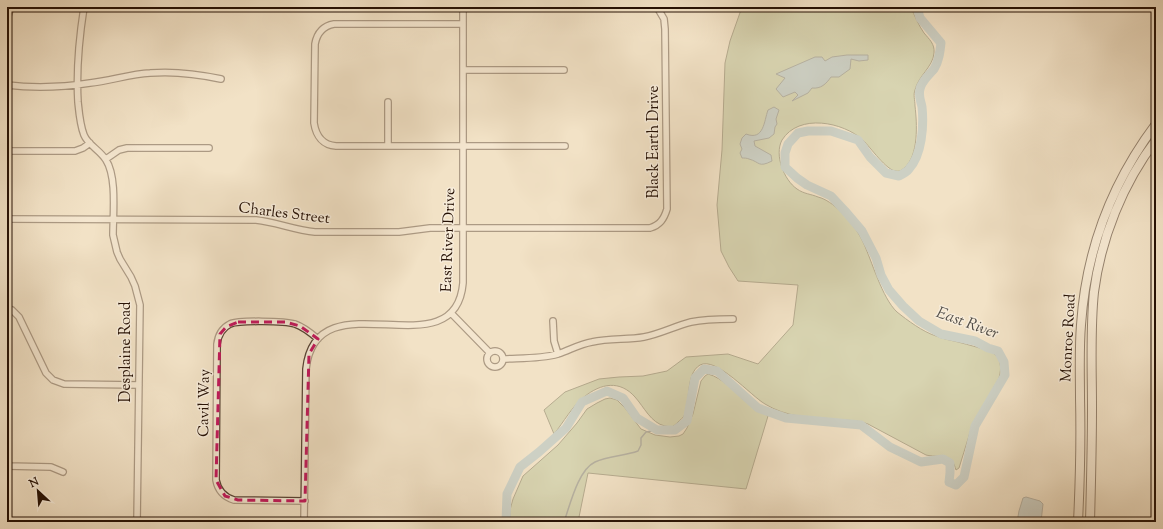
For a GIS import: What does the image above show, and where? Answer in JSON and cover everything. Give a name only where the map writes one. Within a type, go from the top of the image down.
[{"type":"main road","name":"Monroe Road","points":[[1078,522],[1081,462],[1080,326],[1089,270],[1097,236],[1112,196],[1136,152],[1156,124]]},
{"type":"main road","name":"Monroe Road","points":[[1090,522],[1092,466],[1092,329],[1098,272],[1106,239],[1119,205],[1133,175],[1156,140]]},
{"type":"street","points":[[7,19],[11,7]]},
{"type":"street","name":"Desplaine Road","points":[[84,7],[77,57],[77,84],[80,117],[84,135],[106,159],[110,167],[113,182],[113,235],[116,252],[136,286],[139,300],[137,522]]},
{"type":"street","name":"East River Drive","points":[[304,522],[306,369],[309,354],[318,339],[330,330],[345,325],[430,324],[443,320],[456,307],[462,294],[463,7]]},
{"type":"street","name":"Black Earth Drive","points":[[606,229],[650,228],[658,225],[663,220],[667,209],[665,29],[664,19],[657,7]]},
{"type":"street","points":[[463,24],[334,24],[326,26],[317,36],[315,44],[314,123],[315,129],[320,138],[324,142],[333,146],[565,146]]},
{"type":"street","points":[[463,70],[564,70]]},
{"type":"street","points":[[7,85],[28,86],[90,83],[123,76],[151,73],[182,73],[221,79]]},
{"type":"street","points":[[388,102],[388,146]]},
{"type":"street","points":[[7,151],[75,151],[90,143]]},
{"type":"street","points":[[106,159],[119,150],[126,148],[209,148]]},
{"type":"street","name":"Charles Street","points":[[7,219],[256,220],[304,231],[315,232],[400,232],[423,229],[463,228],[606,229]]},
{"type":"street","points":[[7,308],[12,310],[20,318],[46,373],[54,380],[64,384],[139,385]]},
{"type":"street","points":[[451,313],[490,353]]},
{"type":"street","points":[[503,359],[543,357],[558,354],[592,342],[644,337],[658,334],[693,322],[713,319],[733,319]]},
{"type":"street","points":[[553,321],[554,341],[558,354]]},
{"type":"street","name":"Cavil Way","points":[[305,501],[234,500],[225,496],[219,489],[216,480],[217,344],[223,330],[230,324],[238,322],[285,322],[307,330],[318,339]]},
{"type":"street","points":[[495,351],[500,353],[503,359],[502,363],[497,366],[491,366],[488,363],[487,357],[490,353],[495,351]]},
{"type":"street","points":[[7,449],[8,466],[51,466],[62,472]]},
{"type":"highlighted area","points":[[238,322],[285,322],[300,326],[318,339],[309,354],[305,501],[238,500],[225,496],[216,480],[220,334],[226,327]]},
{"type":"green space","points":[[742,7],[911,7],[920,27],[933,44],[933,58],[919,80],[914,92],[916,113],[915,148],[909,163],[902,169],[899,171],[892,170],[863,140],[854,134],[833,125],[821,123],[810,123],[799,126],[790,132],[782,140],[779,153],[784,173],[792,185],[802,192],[830,202],[847,218],[859,234],[882,289],[897,312],[915,326],[926,332],[941,338],[992,352],[999,360],[999,378],[972,426],[959,468],[956,470],[950,459],[926,455],[868,424],[852,420],[798,416],[781,412],[759,400],[724,371],[707,364],[700,365],[695,369],[690,381],[684,416],[671,427],[656,422],[629,392],[623,388],[610,385],[590,392],[580,400],[554,434],[544,410],[565,392],[599,379],[643,376],[667,371],[686,357],[728,354],[758,364],[793,325],[798,285],[738,281],[721,251],[717,205],[722,150],[725,63],[730,41]]},
{"type":"green space","points":[[708,374],[718,378],[747,402],[768,416],[746,489],[588,473],[578,522],[510,522],[510,510],[513,499],[523,476],[558,445],[587,409],[605,399],[610,398],[617,400],[641,429],[655,435],[670,437],[679,436],[683,434],[687,428],[693,414],[701,381]]},
{"type":"water","points":[[868,55],[868,60],[859,61],[851,59],[850,69],[839,77],[831,77],[823,86],[812,88],[808,93],[792,101],[798,95],[795,92],[783,97],[776,89],[785,78],[776,74],[815,57],[822,57],[825,61],[832,57]]},
{"type":"water","points":[[774,107],[779,110],[774,134],[769,138],[754,141],[755,146],[771,155],[772,161],[759,164],[753,160],[742,158],[740,153],[742,149],[740,144],[742,138],[746,134],[756,135],[760,132],[768,110]]},
{"type":"water","points":[[1026,497],[1040,501],[1043,504],[1041,522],[1017,522],[1023,498]]},
{"type":"waterway","name":"East River","points":[[506,522],[507,494],[520,467],[566,428],[582,402],[607,391],[623,398],[637,418],[657,430],[675,430],[687,421],[695,378],[704,369],[717,371],[758,408],[786,418],[861,425],[890,447],[921,462],[943,459],[950,463],[949,482],[956,485],[964,477],[975,426],[1005,375],[1004,362],[998,351],[988,348],[975,341],[941,334],[919,321],[889,290],[881,275],[876,258],[862,231],[845,211],[831,196],[807,185],[785,167],[785,153],[788,144],[798,133],[808,131],[831,131],[858,140],[870,157],[886,173],[899,176],[908,170],[917,156],[921,140],[923,115],[919,92],[924,81],[936,66],[941,43],[920,18],[917,7]]},
{"type":"waterway","points":[[564,522],[579,480],[589,466],[600,460],[638,451],[641,445],[641,438],[646,432],[657,430]]}]
